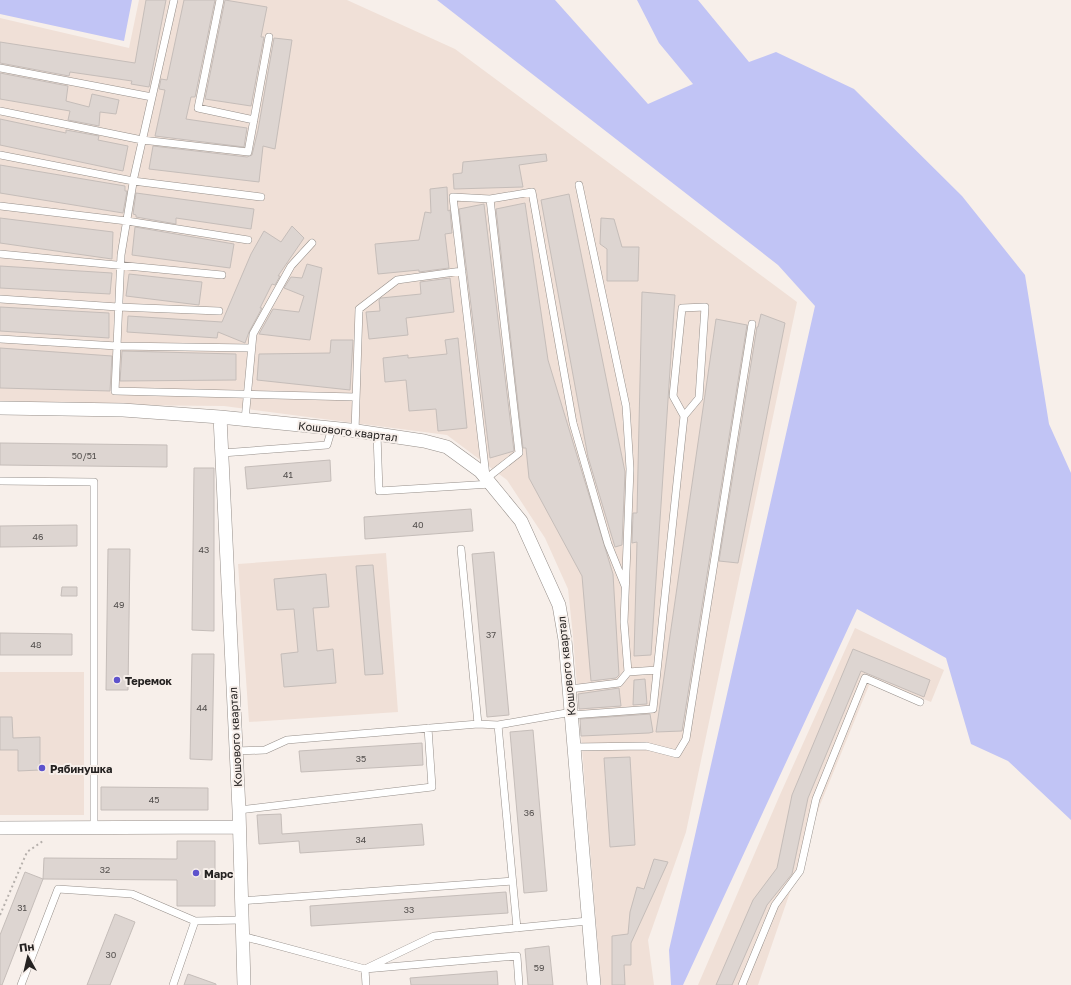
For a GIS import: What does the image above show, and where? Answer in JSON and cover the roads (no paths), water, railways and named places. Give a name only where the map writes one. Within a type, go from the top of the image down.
[{"type":"street","name":"Кошового квартал","points":[[0,408],[123,410],[220,417],[355,431],[424,441],[447,447],[480,471],[521,521],[559,605],[566,640],[594,985]]},
{"type":"street","name":"Кошового квартал","points":[[220,417],[239,810],[240,901],[244,985]]},
{"type":"street","points":[[0,828],[239,827]]},
{"type":"lane","points":[[174,0],[133,181],[120,266],[115,391],[356,396]]},
{"type":"lane","points":[[220,0],[198,108],[254,120]]},
{"type":"lane","points":[[0,111],[142,140],[248,152],[269,37]]},
{"type":"lane","points":[[0,68],[152,96]]},
{"type":"lane","points":[[0,155],[133,181],[261,196]]},
{"type":"lane","points":[[570,689],[619,683],[628,672],[624,622],[630,469],[626,406],[579,185]]},
{"type":"lane","points":[[489,481],[453,197],[490,199],[532,192],[573,423],[608,544],[625,586]]},
{"type":"lane","points":[[377,434],[379,491],[489,481],[519,453],[490,199]]},
{"type":"lane","points":[[0,206],[127,221],[248,240]]},
{"type":"lane","points":[[245,420],[253,334],[291,266],[312,243]]},
{"type":"lane","points":[[0,254],[222,275]]},
{"type":"lane","points":[[355,431],[359,309],[397,280],[462,270]]},
{"type":"lane","points":[[0,299],[118,307],[219,311]]},
{"type":"lane","points":[[236,751],[265,750],[287,740],[478,724],[498,725],[572,713],[653,709],[684,416],[699,398],[705,307],[682,308],[673,396],[684,416]]},
{"type":"lane","points":[[574,747],[646,746],[677,754],[686,739],[752,324]]},
{"type":"lane","points":[[0,339],[117,346],[251,348]]},
{"type":"lane","points":[[222,453],[327,445],[332,428]]},
{"type":"lane","points":[[0,481],[94,482],[94,827]]},
{"type":"lane","points":[[461,549],[478,724]]},
{"type":"lane","points":[[628,672],[657,670]]},
{"type":"lane","points":[[742,985],[776,905],[800,871],[816,799],[865,678],[920,702]]},
{"type":"lane","points":[[498,725],[517,928]]},
{"type":"lane","points":[[239,810],[432,787],[428,728]]},
{"type":"lane","points":[[240,901],[512,881]]},
{"type":"lane","points":[[21,985],[58,889],[132,894],[195,921],[241,920]]},
{"type":"lane","points":[[173,985],[195,921]]},
{"type":"lane","points":[[365,970],[434,936],[588,921]]},
{"type":"lane","points":[[242,936],[365,970],[517,956],[519,985]]},
{"type":"lane","points":[[365,970],[366,985]]},
{"type":"place","name":"Теремок","points":[[117,680]]},
{"type":"place","name":"Рябинушка","points":[[42,768]]},
{"type":"place","name":"Марс","points":[[196,873]]}]
